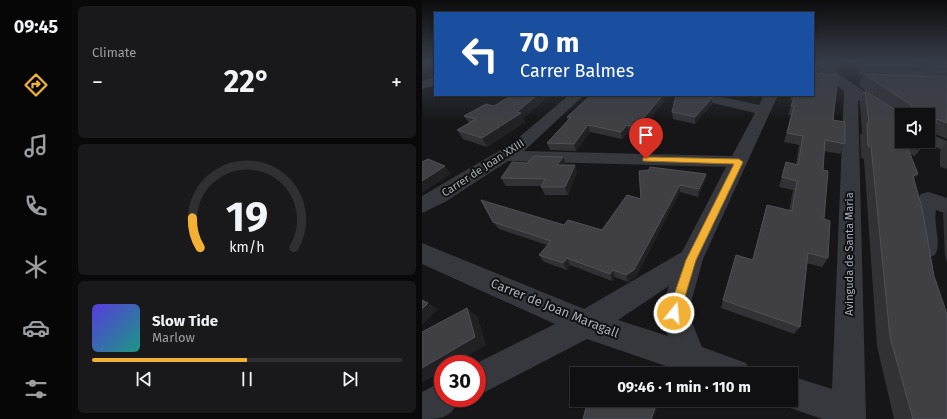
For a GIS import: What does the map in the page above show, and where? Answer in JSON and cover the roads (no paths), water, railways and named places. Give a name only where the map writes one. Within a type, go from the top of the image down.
[{"type":"street","points":[[422,85],[433,82]]},
{"type":"street","points":[[841,82],[848,83],[895,119]]},
{"type":"street","points":[[894,82],[947,83]]},
{"type":"street","name":"Avinguda de Santa Maria","points":[[848,83],[849,415]]},
{"type":"street","name":"Carrer de Joan XXIII","points":[[422,205],[438,197],[517,148],[576,96]]},
{"type":"street","points":[[691,359],[674,313],[691,260],[767,103],[706,96]]},
{"type":"street","points":[[935,141],[947,147]]},
{"type":"street","points":[[505,156],[739,162]]},
{"type":"street","points":[[931,273],[923,222],[938,203]]},
{"type":"street","name":"Carrer de Joan Maragall","points":[[422,253],[586,324],[714,367]]},
{"type":"street","points":[[486,375],[586,324],[691,260]]},
{"type":"street","points":[[798,395],[849,415]]},
{"type":"street","points":[[422,412],[434,404]]}]
